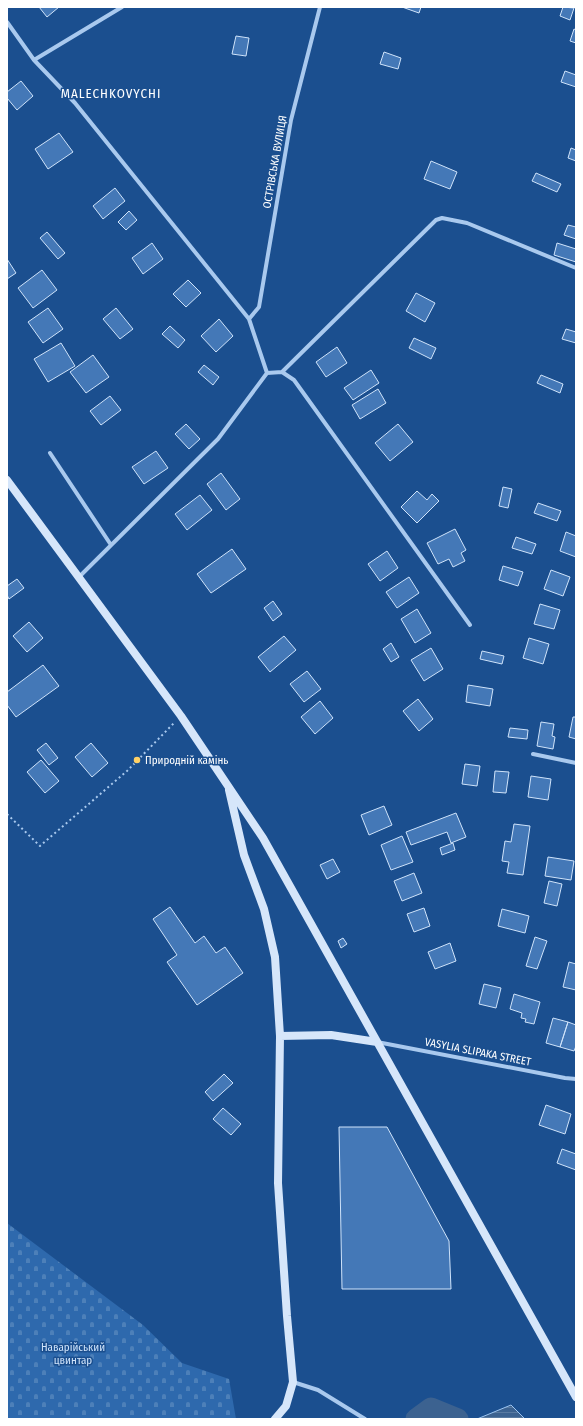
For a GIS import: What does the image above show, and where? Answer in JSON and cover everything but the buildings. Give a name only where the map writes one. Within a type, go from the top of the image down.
[{"type":"main road","points":[[7,480],[181,716],[263,838],[576,1396]]},
{"type":"main road","points":[[227,783],[244,855],[264,909],[275,956],[280,1036],[278,1183],[286,1316],[293,1382],[286,1406],[275,1419]]},
{"type":"main road","points":[[280,1036],[331,1035],[377,1042]]},
{"type":"street","points":[[34,60],[122,7]]},
{"type":"street","name":"ОСТРІВСЬКА ВУЛИЦЯ","points":[[249,319],[259,307],[291,120],[320,7]]},
{"type":"street","points":[[7,22],[34,60],[75,102],[249,319],[267,372]]},
{"type":"street","points":[[282,372],[425,229],[436,220],[442,218],[467,223],[576,268]]},
{"type":"street","points":[[267,372],[282,372],[294,380],[470,625]]},
{"type":"street","points":[[79,577],[218,439],[267,372]]},
{"type":"street","points":[[50,453],[111,545]]},
{"type":"street","points":[[533,754],[576,763]]},
{"type":"street","name":"VASYLIA SLIPAKA STREET","points":[[377,1042],[576,1079]]},
{"type":"street","points":[[293,1382],[318,1390],[365,1419]]},
{"type":"path","points":[[7,814],[40,846],[127,771],[181,716]]},
{"type":"green space","name":"Наварійський цвинтар","points":[[7,1223],[143,1325],[182,1363],[229,1379],[236,1419],[7,1419]]},
{"type":"shaded area","points":[[511,1405],[525,1419],[477,1419]]},
{"type":"waterway","points":[[416,1419],[431,1408],[458,1419]]},
{"type":"place","name":"Природній камінь","points":[[137,760]]},
{"type":"district","name":"MALECHKOVYCHI","points":[[111,93]]}]
